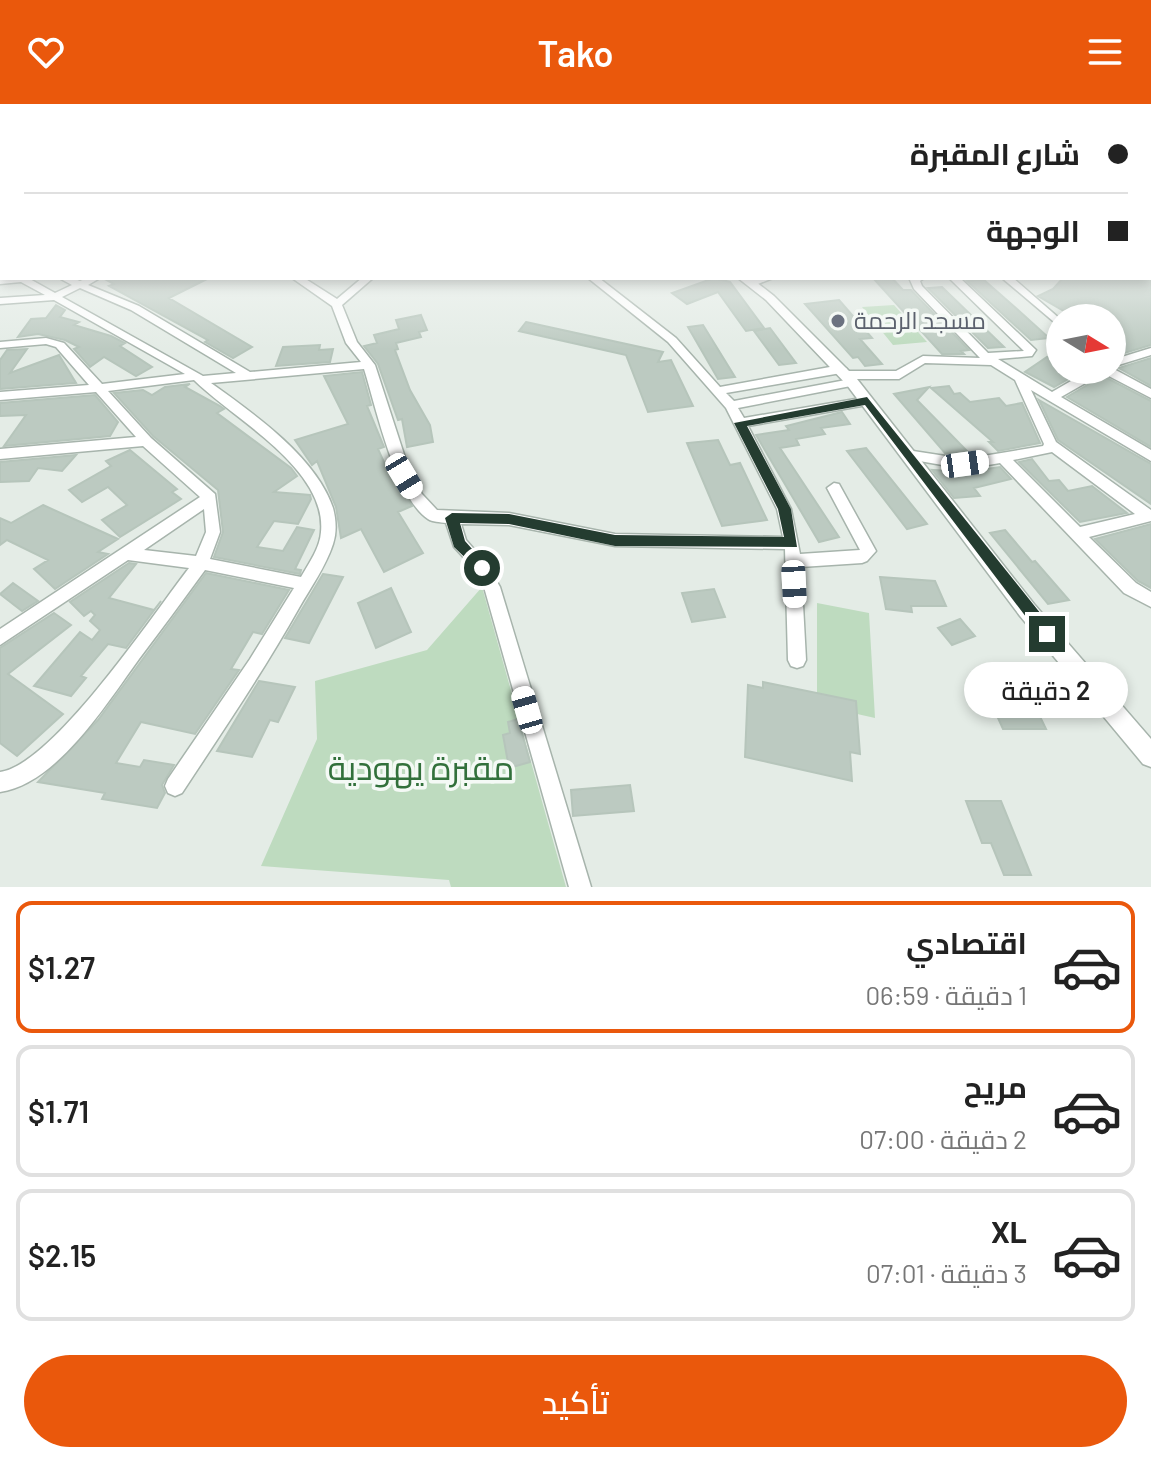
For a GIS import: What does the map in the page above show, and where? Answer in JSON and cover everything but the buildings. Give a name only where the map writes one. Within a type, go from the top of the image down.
[{"type":"street","points":[[25,280],[51,298],[97,318],[199,378],[293,458],[311,478],[322,500],[329,528],[321,554],[262,659],[175,786]]},
{"type":"street","points":[[68,280],[135,308],[246,374]]},
{"type":"street","points":[[0,301],[51,298],[91,280]]},
{"type":"street","points":[[300,280],[337,304],[352,343],[369,365],[404,476],[417,498],[433,515],[509,519],[615,540],[792,543]]},
{"type":"street","points":[[337,304],[366,280]]},
{"type":"street","points":[[596,280],[672,340],[731,406],[784,509],[792,543],[797,660]]},
{"type":"street","points":[[755,280],[847,375],[913,456],[1027,610],[1151,756]]},
{"type":"street","points":[[915,280],[918,287],[990,360],[1151,456]]},
{"type":"street","points":[[717,391],[847,375],[899,375],[923,359],[990,360],[1028,354],[1030,350],[956,280]]},
{"type":"street","points":[[1009,280],[1046,312]]},
{"type":"street","points":[[0,345],[53,342],[102,388],[146,441],[210,498],[213,532],[201,563],[80,725],[34,768],[14,780],[0,782]]},
{"type":"street","points":[[1126,360],[1150,352]]},
{"type":"street","points":[[0,396],[369,365]]},
{"type":"street","points":[[731,406],[847,375]]},
{"type":"street","points":[[1020,378],[1051,445],[1150,516]]},
{"type":"street","points":[[1126,380],[1151,394]]},
{"type":"street","points":[[1053,396],[1074,384]]},
{"type":"street","points":[[740,423],[867,401]]},
{"type":"street","points":[[0,454],[146,441]]},
{"type":"street","points":[[913,456],[965,464],[1047,450],[1051,445]]},
{"type":"street","points":[[1004,459],[1130,588],[1151,600]]},
{"type":"street","points":[[793,561],[862,557],[868,551],[834,488]]},
{"type":"street","points":[[0,638],[210,498]]},
{"type":"street","points":[[1077,534],[1150,516]]},
{"type":"street","points":[[452,518],[459,543],[482,568],[492,587],[580,887]]},
{"type":"street","points":[[125,554],[201,563],[304,584]]},
{"type":"green space","points":[[894,305],[927,342],[893,345],[862,307]]},
{"type":"green space","name":"مقبرة يهودية","points":[[482,587],[566,887],[451,887],[449,880],[261,866],[317,739],[315,681],[427,650]]},
{"type":"green space","points":[[817,603],[869,613],[875,718],[817,705]]},
{"type":"place","name":"مسجد الرحمة","points":[[838,321]]},
{"type":"route","points":[[482,568],[459,543],[452,518],[487,516],[615,540],[792,543],[784,509],[740,423],[867,401],[913,456],[941,499],[1047,634]]}]
